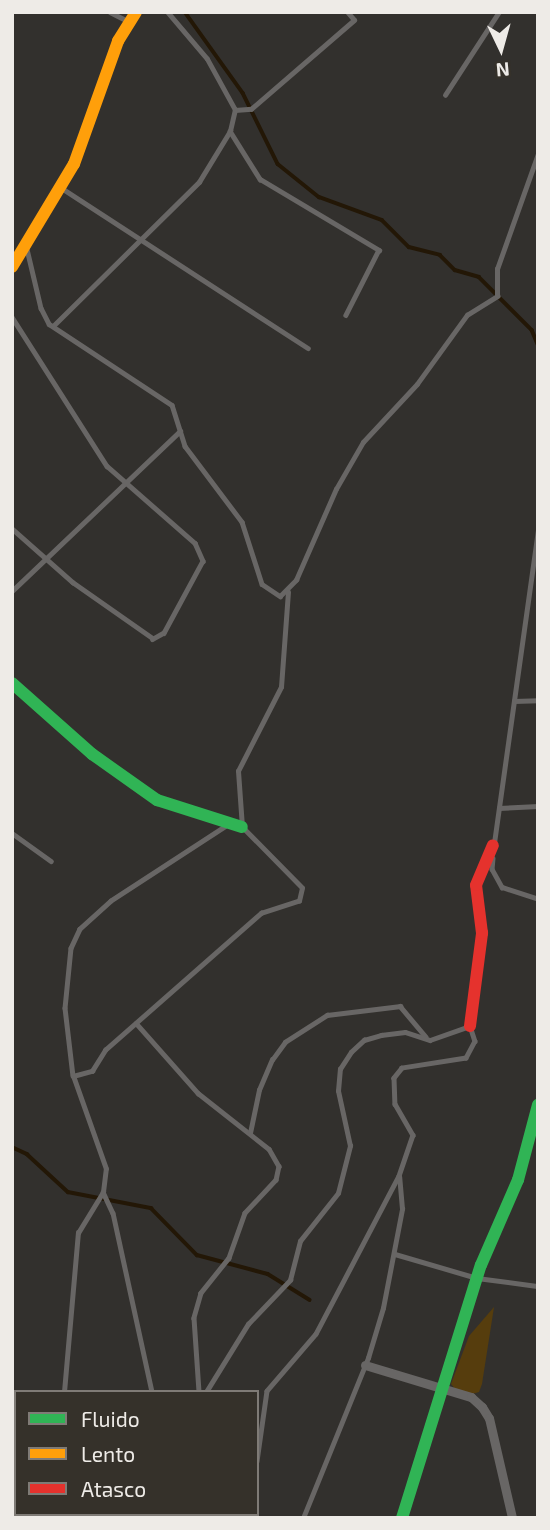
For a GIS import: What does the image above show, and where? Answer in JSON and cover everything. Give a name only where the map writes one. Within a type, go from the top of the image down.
[{"type":"street","points":[[12,267],[25,241],[74,164],[132,17]]},
{"type":"street","points":[[12,683],[92,754],[157,800],[227,825],[242,827]]},
{"type":"street","points":[[470,1026],[482,933],[476,885],[493,845]]},
{"type":"street","points":[[405,1514],[477,1279],[518,1180],[534,1132],[538,1105]]},
{"type":"street","points":[[365,1365],[471,1397],[486,1413],[512,1518]]},
{"type":"lane","points":[[110,12],[132,17]]},
{"type":"lane","points":[[53,326],[200,182],[230,131],[235,110],[207,59],[167,12]]},
{"type":"lane","points":[[235,110],[251,109],[354,20],[347,12]]},
{"type":"lane","points":[[445,95],[499,12]]},
{"type":"lane","points":[[230,131],[260,180],[379,250],[346,315]]},
{"type":"lane","points":[[73,1076],[92,1071],[105,1049],[261,913],[299,901],[302,888],[242,827],[238,771],[281,687],[288,592],[363,442],[417,384],[467,315],[497,296],[497,269],[538,154]]},
{"type":"lane","points":[[60,186],[308,348]]},
{"type":"lane","points":[[25,241],[41,309],[53,326],[172,405],[180,431],[204,475],[242,522],[262,584],[275,596],[288,592]]},
{"type":"lane","points":[[12,317],[107,466],[195,543],[203,561],[159,639],[147,637],[12,529]]},
{"type":"lane","points":[[12,591],[44,557],[127,484],[180,431]]},
{"type":"lane","points":[[538,529],[535,590],[514,701],[493,845],[496,880],[502,887],[538,899]]},
{"type":"lane","points":[[514,701],[538,700]]},
{"type":"lane","points":[[499,808],[538,806]]},
{"type":"lane","points":[[64,1390],[78,1233],[103,1192],[106,1169],[73,1076],[65,1008],[71,948],[80,929],[111,901],[227,825]]},
{"type":"lane","points":[[12,833],[51,861]]},
{"type":"lane","points":[[250,1133],[259,1090],[272,1060],[285,1042],[327,1015],[400,1006],[430,1040]]},
{"type":"lane","points":[[136,1023],[198,1093],[269,1149],[279,1166],[276,1180],[245,1213],[229,1258],[201,1293],[194,1318],[199,1390]]},
{"type":"lane","points":[[207,1390],[248,1324],[290,1280],[300,1241],[338,1193],[350,1146],[338,1091],[340,1069],[351,1052],[364,1040],[381,1035],[405,1032],[430,1040],[470,1026],[475,1041],[466,1058],[402,1069],[394,1077],[395,1104],[413,1135],[398,1176],[316,1334],[267,1391],[259,1447]]},
{"type":"lane","points":[[303,1518],[365,1365],[395,1254],[402,1209],[398,1176]]},
{"type":"lane","points":[[103,1192],[113,1213],[152,1390]]},
{"type":"lane","points":[[395,1254],[477,1279],[538,1286]]},
{"type":"shaded area","points":[[494,1307],[482,1384],[479,1392],[462,1397],[451,1384],[469,1336]]},
{"type":"waterway","points":[[185,12],[243,93],[278,164],[319,197],[382,220],[409,247],[440,255],[455,270],[479,277],[532,330],[538,344]]},
{"type":"waterway","points":[[12,1147],[27,1154],[68,1192],[151,1208],[197,1255],[268,1274],[310,1300]]},
{"type":"traffic: fast","points":[[12,683],[92,754],[157,800],[242,827]]},
{"type":"traffic: fast","points":[[402,1518],[481,1265],[518,1180],[538,1105]]},
{"type":"traffic: slow","points":[[12,267],[74,164],[118,41],[136,12]]},
{"type":"traffic: jam","points":[[470,1026],[482,933],[476,885],[493,845]]}]
